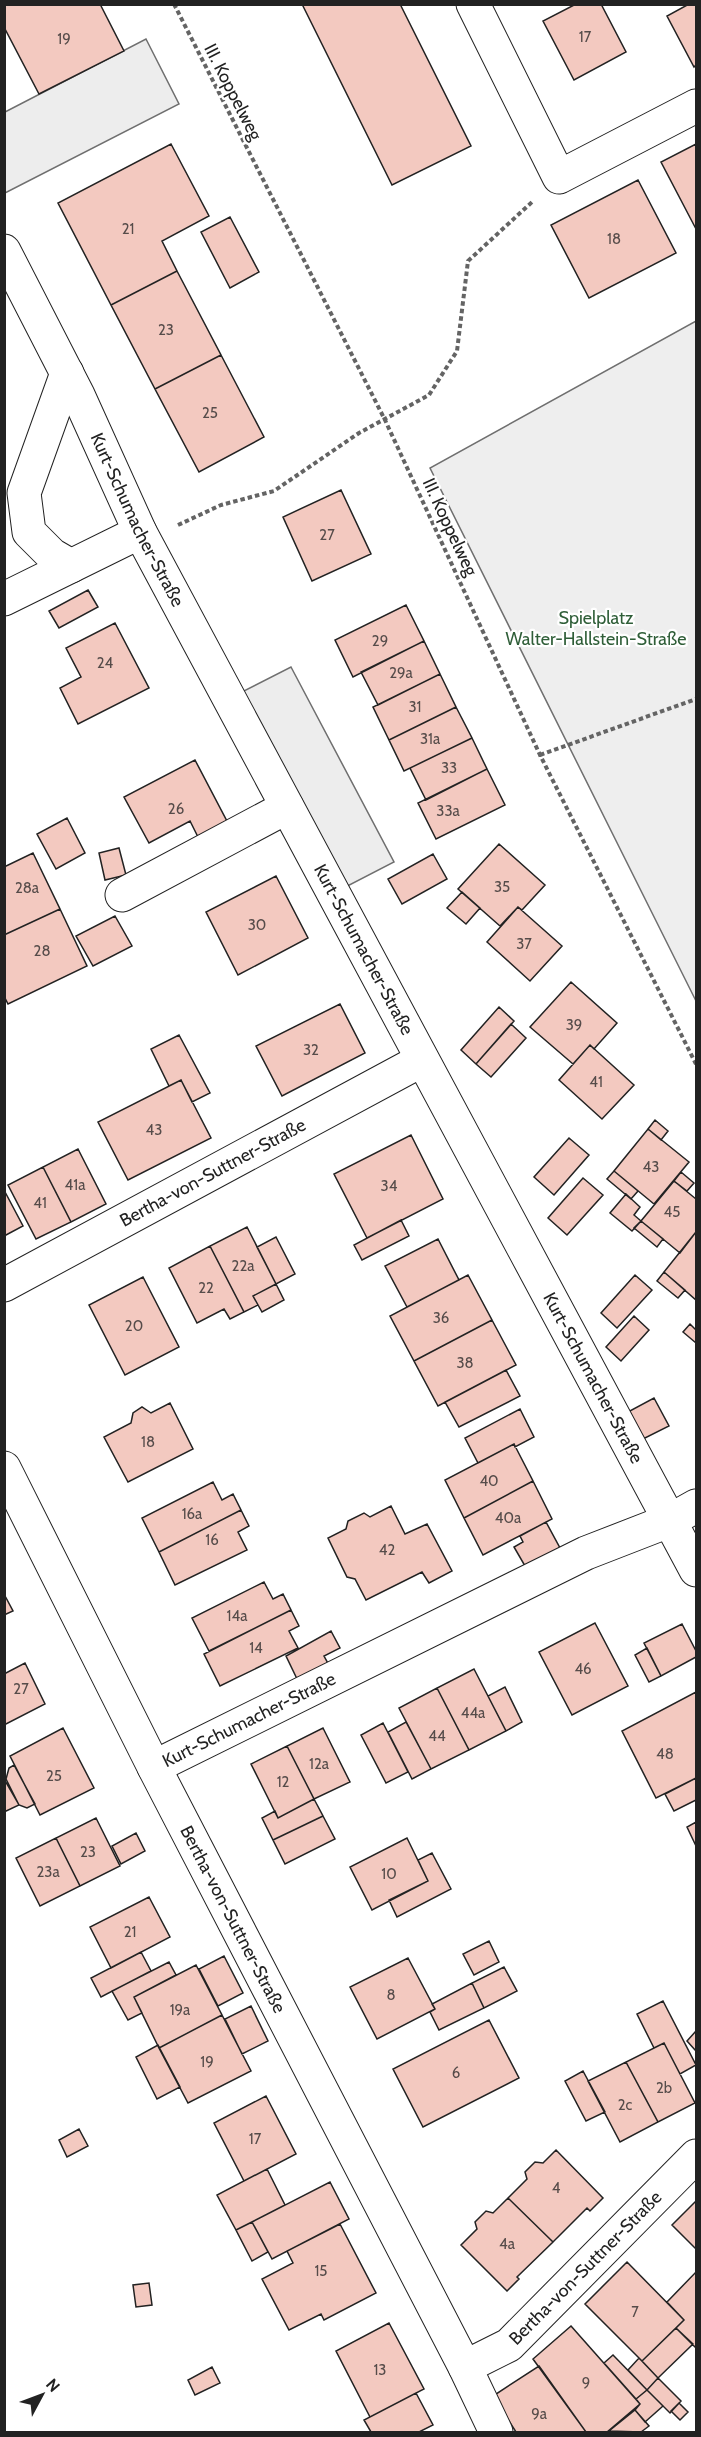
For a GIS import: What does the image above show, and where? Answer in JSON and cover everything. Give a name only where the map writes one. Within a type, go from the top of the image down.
[{"type":"street","points":[[473,4],[559,177],[696,106]]},
{"type":"street","name":"Kurt-Schumacher-Straße","points":[[4,251],[66,373],[142,537],[422,1060],[684,1513],[696,1570]]},
{"type":"street","points":[[66,373],[24,493],[29,532],[52,555],[71,566]]},
{"type":"street","points":[[4,599],[71,566],[142,537]]},
{"type":"street","points":[[122,895],[287,807]]},
{"type":"street","name":"Bertha-von-Suttner-Straße","points":[[4,1285],[422,1060]]},
{"type":"street","name":"Bertha-von-Suttner-Straße","points":[[4,1468],[154,1767],[465,2367],[496,2433]]},
{"type":"street","name":"Kurt-Schumacher-Straße","points":[[154,1767],[586,1553],[684,1513]]},
{"type":"street","name":"Bertha-von-Suttner-Straße","points":[[465,2367],[509,2345],[696,2156]]},
{"type":"path","name":"III. Koppelweg","points":[[174,4],[385,420],[540,755],[696,1064]]},
{"type":"path","points":[[142,537],[221,505],[274,491],[359,433],[429,395],[457,351],[468,261],[559,177]]},
{"type":"path","points":[[540,755],[696,699]]},
{"type":"green space","name":"Spielplatz Walter-Hallstein-Straße","points":[[696,321],[696,1001],[430,468]]},
{"type":"shaded area","points":[[146,39],[179,104],[5,193],[5,112]]},
{"type":"shaded area","points":[[291,667],[394,862],[332,894],[230,698]]},
{"type":"building","points":[[4,4],[100,4],[124,51],[39,94],[4,27]]},
{"type":"building","points":[[302,4],[400,4],[471,146],[392,185]]},
{"type":"building","points":[[576,4],[601,4],[626,52],[574,80],[543,21]]},
{"type":"building","points":[[689,4],[696,4],[696,65],[694,67],[667,16]]},
{"type":"building","points":[[171,144],[209,216],[162,241],[177,271],[111,305],[58,203]]},
{"type":"building","points":[[696,144],[696,229],[661,162]]},
{"type":"building","points":[[638,180],[676,253],[589,298],[551,225]]},
{"type":"building","points":[[230,217],[259,272],[230,288],[201,232]]},
{"type":"building","points":[[177,271],[221,355],[155,389],[111,305]]},
{"type":"building","points":[[221,355],[264,437],[199,472],[155,389]]},
{"type":"building","points":[[341,490],[371,554],[312,581],[283,517]]},
{"type":"building","points":[[88,590],[98,607],[59,628],[49,611]]},
{"type":"building","points":[[406,605],[424,641],[353,677],[335,640]]},
{"type":"building","points":[[115,623],[149,688],[78,724],[60,688],[81,677],[66,648]]},
{"type":"building","points":[[424,641],[440,674],[378,705],[361,672]]},
{"type":"building","points":[[440,674],[456,707],[389,740],[373,707]]},
{"type":"building","points":[[456,707],[472,738],[404,771],[389,740]]},
{"type":"building","points":[[472,738],[487,769],[426,800],[410,768]]},
{"type":"building","points":[[195,760],[229,825],[200,841],[190,821],[149,843],[124,797]]},
{"type":"building","points":[[487,769],[505,805],[436,839],[418,803]]},
{"type":"building","points":[[67,818],[85,853],[56,869],[37,834]]},
{"type":"building","points":[[499,844],[545,885],[522,910],[518,907],[500,926],[458,889]]},
{"type":"building","points":[[119,848],[126,875],[105,880],[99,853]]},
{"type":"building","points":[[33,853],[60,909],[4,935],[4,867]]},
{"type":"building","points":[[433,854],[447,879],[402,904],[388,879]]},
{"type":"building","points":[[276,876],[308,938],[238,975],[206,912]]},
{"type":"building","points":[[462,892],[480,908],[466,924],[447,908]]},
{"type":"building","points":[[518,907],[562,946],[530,981],[487,942]]},
{"type":"building","points":[[60,909],[87,966],[8,1004],[4,996],[4,935]]},
{"type":"building","points":[[115,916],[132,946],[93,966],[76,936]]},
{"type":"building","points":[[571,982],[617,1023],[594,1049],[590,1045],[573,1064],[530,1027]]},
{"type":"building","points":[[340,1004],[365,1053],[282,1096],[256,1046]]},
{"type":"building","points":[[499,1007],[514,1021],[476,1064],[461,1050]]},
{"type":"building","points":[[511,1024],[526,1038],[491,1077],[476,1064]]},
{"type":"building","points":[[179,1035],[210,1093],[192,1102],[181,1080],[169,1086],[151,1049]]},
{"type":"building","points":[[590,1045],[634,1085],[602,1119],[559,1080]]},
{"type":"building","points":[[181,1080],[211,1138],[128,1180],[98,1122]]},
{"type":"building","points":[[655,1120],[668,1131],[661,1140],[648,1129]]},
{"type":"building","points":[[648,1129],[689,1162],[654,1204],[614,1171]]},
{"type":"building","points":[[411,1135],[443,1199],[367,1238],[334,1174]]},
{"type":"building","points":[[569,1138],[589,1155],[554,1195],[534,1177]]},
{"type":"building","points":[[78,1149],[106,1204],[71,1222],[43,1167]]},
{"type":"building","points":[[43,1167],[71,1222],[36,1239],[8,1185]]},
{"type":"building","points":[[614,1171],[638,1191],[631,1199],[607,1179]]},
{"type":"building","points":[[681,1172],[694,1183],[687,1191],[674,1181]]},
{"type":"building","points":[[583,1178],[603,1195],[567,1235],[548,1218]]},
{"type":"building","points":[[674,1181],[696,1199],[696,1232],[680,1253],[641,1221]]},
{"type":"building","points":[[4,1190],[23,1226],[6,1235],[4,1233]]},
{"type":"building","points":[[626,1194],[640,1207],[634,1215],[641,1221],[632,1231],[610,1213]]},
{"type":"building","points":[[401,1220],[409,1236],[362,1260],[354,1245]]},
{"type":"building","points":[[641,1221],[663,1239],[657,1247],[634,1228]]},
{"type":"building","points":[[247,1227],[276,1284],[253,1296],[258,1305],[244,1312],[210,1246]]},
{"type":"building","points":[[696,1232],[696,1300],[664,1272]]},
{"type":"building","points":[[276,1237],[295,1274],[276,1284],[257,1247]]},
{"type":"building","points":[[438,1239],[459,1280],[407,1307],[385,1266]]},
{"type":"building","points":[[210,1246],[244,1312],[230,1319],[224,1309],[197,1323],[169,1268]]},
{"type":"building","points":[[664,1272],[685,1290],[678,1298],[657,1281]]},
{"type":"building","points":[[468,1275],[492,1320],[414,1361],[390,1316]]},
{"type":"building","points":[[635,1275],[652,1290],[617,1328],[601,1313]]},
{"type":"building","points":[[143,1277],[179,1347],[125,1375],[89,1305]]},
{"type":"building","points":[[276,1284],[284,1300],[262,1312],[253,1296]]},
{"type":"building","points":[[634,1316],[649,1330],[621,1361],[606,1347]]},
{"type":"building","points":[[492,1320],[516,1365],[438,1406],[414,1361]]},
{"type":"building","points":[[690,1324],[696,1330],[696,1343],[683,1332]]},
{"type":"building","points":[[506,1370],[520,1396],[459,1427],[445,1402]]},
{"type":"building","points":[[654,1398],[669,1426],[641,1440],[626,1413]]},
{"type":"building","points":[[170,1403],[193,1449],[128,1482],[104,1437],[131,1423],[133,1413],[142,1407],[151,1413]]},
{"type":"building","points":[[520,1409],[534,1437],[515,1447],[514,1444],[478,1463],[465,1438]]},
{"type":"building","points":[[514,1444],[533,1481],[464,1518],[445,1480]]},
{"type":"building","points":[[533,1481],[552,1519],[483,1555],[464,1518]]},
{"type":"building","points":[[213,1482],[222,1500],[233,1494],[241,1510],[159,1552],[142,1518]]},
{"type":"building","points":[[391,1506],[405,1534],[427,1524],[452,1571],[429,1583],[422,1572],[366,1600],[355,1579],[347,1577],[328,1538],[346,1529],[348,1521],[364,1513],[370,1517]]},
{"type":"building","points":[[241,1510],[249,1526],[238,1532],[247,1550],[175,1585],[159,1552]]},
{"type":"building","points":[[546,1522],[560,1548],[525,1566],[514,1547],[523,1542],[520,1536]]},
{"type":"building","points":[[264,1582],[273,1599],[283,1594],[291,1610],[209,1651],[192,1618]]},
{"type":"building","points":[[4,1594],[13,1611],[4,1615]]},
{"type":"building","points":[[291,1610],[299,1626],[289,1631],[298,1648],[220,1686],[204,1654]]},
{"type":"building","points":[[595,1623],[628,1686],[572,1715],[539,1652]]},
{"type":"building","points":[[682,1624],[696,1651],[696,1657],[661,1676],[644,1643]]},
{"type":"building","points":[[331,1631],[340,1648],[324,1656],[330,1667],[299,1683],[286,1656]]},
{"type":"building","points":[[647,1648],[661,1676],[649,1682],[635,1655]]},
{"type":"building","points":[[25,1663],[45,1704],[4,1725],[4,1674]]},
{"type":"building","points":[[474,1669],[506,1731],[469,1750],[437,1688]]},
{"type":"building","points":[[505,1687],[522,1722],[506,1731],[488,1696]]},
{"type":"building","points":[[437,1688],[469,1750],[431,1769],[399,1708]]},
{"type":"building","points":[[696,1692],[696,1778],[656,1798],[622,1731]]},
{"type":"building","points":[[406,1722],[431,1769],[412,1779],[388,1732]]},
{"type":"building","points":[[383,1723],[408,1772],[386,1783],[361,1735]]},
{"type":"building","points":[[63,1728],[94,1788],[40,1815],[10,1756]]},
{"type":"building","points":[[323,1728],[350,1782],[314,1799],[287,1746]]},
{"type":"building","points":[[287,1746],[314,1799],[278,1818],[251,1764]]},
{"type":"building","points":[[14,1765],[35,1804],[27,1808],[19,1805],[6,1779],[9,1768]]},
{"type":"building","points":[[696,1778],[696,1800],[674,1811],[665,1794]]},
{"type":"building","points":[[4,1779],[19,1805],[4,1812]]},
{"type":"building","points":[[314,1799],[323,1816],[273,1840],[262,1818],[275,1811],[278,1818]]},
{"type":"building","points":[[323,1816],[335,1839],[285,1864],[273,1840]]},
{"type":"building","points":[[96,1818],[120,1866],[80,1886],[56,1838]]},
{"type":"building","points":[[696,1822],[696,1846],[687,1827]]},
{"type":"building","points":[[136,1833],[145,1851],[121,1864],[112,1846]]},
{"type":"building","points":[[56,1838],[80,1886],[40,1906],[16,1858]]},
{"type":"building","points":[[407,1838],[428,1881],[372,1910],[350,1867]]},
{"type":"building","points":[[432,1853],[451,1889],[397,1917],[389,1900],[428,1881],[418,1860]]},
{"type":"building","points":[[149,1897],[170,1937],[111,1968],[90,1927]]},
{"type":"building","points":[[489,1941],[499,1962],[474,1975],[463,1954]]},
{"type":"building","points":[[141,1952],[151,1971],[101,1997],[91,1978]]},
{"type":"building","points":[[224,1956],[243,1993],[218,2006],[199,1969]]},
{"type":"building","points":[[408,1958],[435,2009],[377,2039],[350,1987]]},
{"type":"building","points":[[169,1962],[176,1975],[134,1997],[142,2013],[128,2020],[112,1991]]},
{"type":"building","points":[[196,1965],[222,2015],[159,2048],[134,1997]]},
{"type":"building","points":[[504,1967],[517,1991],[484,2008],[472,1983]]},
{"type":"building","points":[[472,1983],[484,2008],[439,2030],[430,2012],[435,2009],[432,2004]]},
{"type":"building","points":[[663,2001],[696,2065],[680,2074],[664,2043],[654,2048],[637,2014]]},
{"type":"building","points":[[251,2006],[268,2041],[242,2054],[225,2019]]},
{"type":"building","points":[[222,2015],[251,2071],[188,2103],[159,2048]]},
{"type":"building","points":[[489,2020],[519,2078],[423,2127],[393,2069]]},
{"type":"building","points":[[696,2031],[696,2051],[687,2041]]},
{"type":"building","points":[[664,2043],[695,2103],[658,2122],[626,2062]]},
{"type":"building","points":[[158,2045],[180,2087],[157,2099],[136,2057]]},
{"type":"building","points":[[626,2062],[658,2122],[620,2142],[588,2081]]},
{"type":"building","points":[[583,2071],[605,2112],[586,2121],[565,2081]]},
{"type":"building","points":[[266,2096],[296,2154],[244,2181],[214,2123]]},
{"type":"building","points":[[79,2129],[88,2146],[67,2157],[59,2140]]},
{"type":"building","points":[[556,2150],[603,2198],[590,2211],[587,2208],[553,2242],[508,2198],[527,2179],[525,2172],[535,2162],[543,2163]]},
{"type":"building","points":[[267,2169],[285,2205],[236,2230],[217,2195]]},
{"type":"building","points":[[330,2182],[349,2219],[272,2259],[252,2222]]},
{"type":"building","points":[[508,2198],[553,2242],[517,2277],[519,2279],[507,2291],[461,2245],[477,2229],[475,2222],[486,2211],[493,2213]]},
{"type":"building","points":[[696,2201],[696,2249],[672,2225]]},
{"type":"building","points":[[252,2222],[268,2252],[252,2261],[236,2230]]},
{"type":"building","points":[[340,2224],[376,2293],[324,2320],[321,2314],[289,2330],[262,2279],[293,2263],[287,2251]]},
{"type":"building","points":[[627,2262],[684,2320],[642,2361],[585,2304]]},
{"type":"building","points":[[696,2272],[696,2348],[676,2328],[684,2320],[667,2302]]},
{"type":"building","points":[[149,2283],[152,2305],[136,2307],[133,2285]]},
{"type":"building","points":[[389,2323],[424,2389],[370,2417],[336,2351]]},
{"type":"building","points":[[571,2326],[640,2404],[607,2432],[586,2432],[533,2359]]},
{"type":"building","points":[[676,2328],[693,2344],[658,2378],[642,2361]]},
{"type":"building","points":[[613,2355],[647,2390],[636,2399],[604,2363]]},
{"type":"building","points":[[639,2358],[658,2378],[647,2390],[628,2370]]},
{"type":"building","points":[[539,2366],[586,2432],[516,2432],[493,2396]]},
{"type":"building","points":[[212,2367],[220,2383],[195,2395],[188,2380]]},
{"type":"building","points":[[658,2378],[681,2401],[670,2413],[647,2390]]},
{"type":"building","points":[[647,2390],[663,2406],[645,2422],[635,2410],[640,2404],[636,2399]]},
{"type":"building","points":[[416,2393],[433,2425],[419,2432],[371,2432],[364,2420]]},
{"type":"building","points":[[679,2403],[688,2412],[680,2420],[671,2411]]},
{"type":"building","points":[[635,2410],[649,2426],[641,2432],[609,2431]]}]
